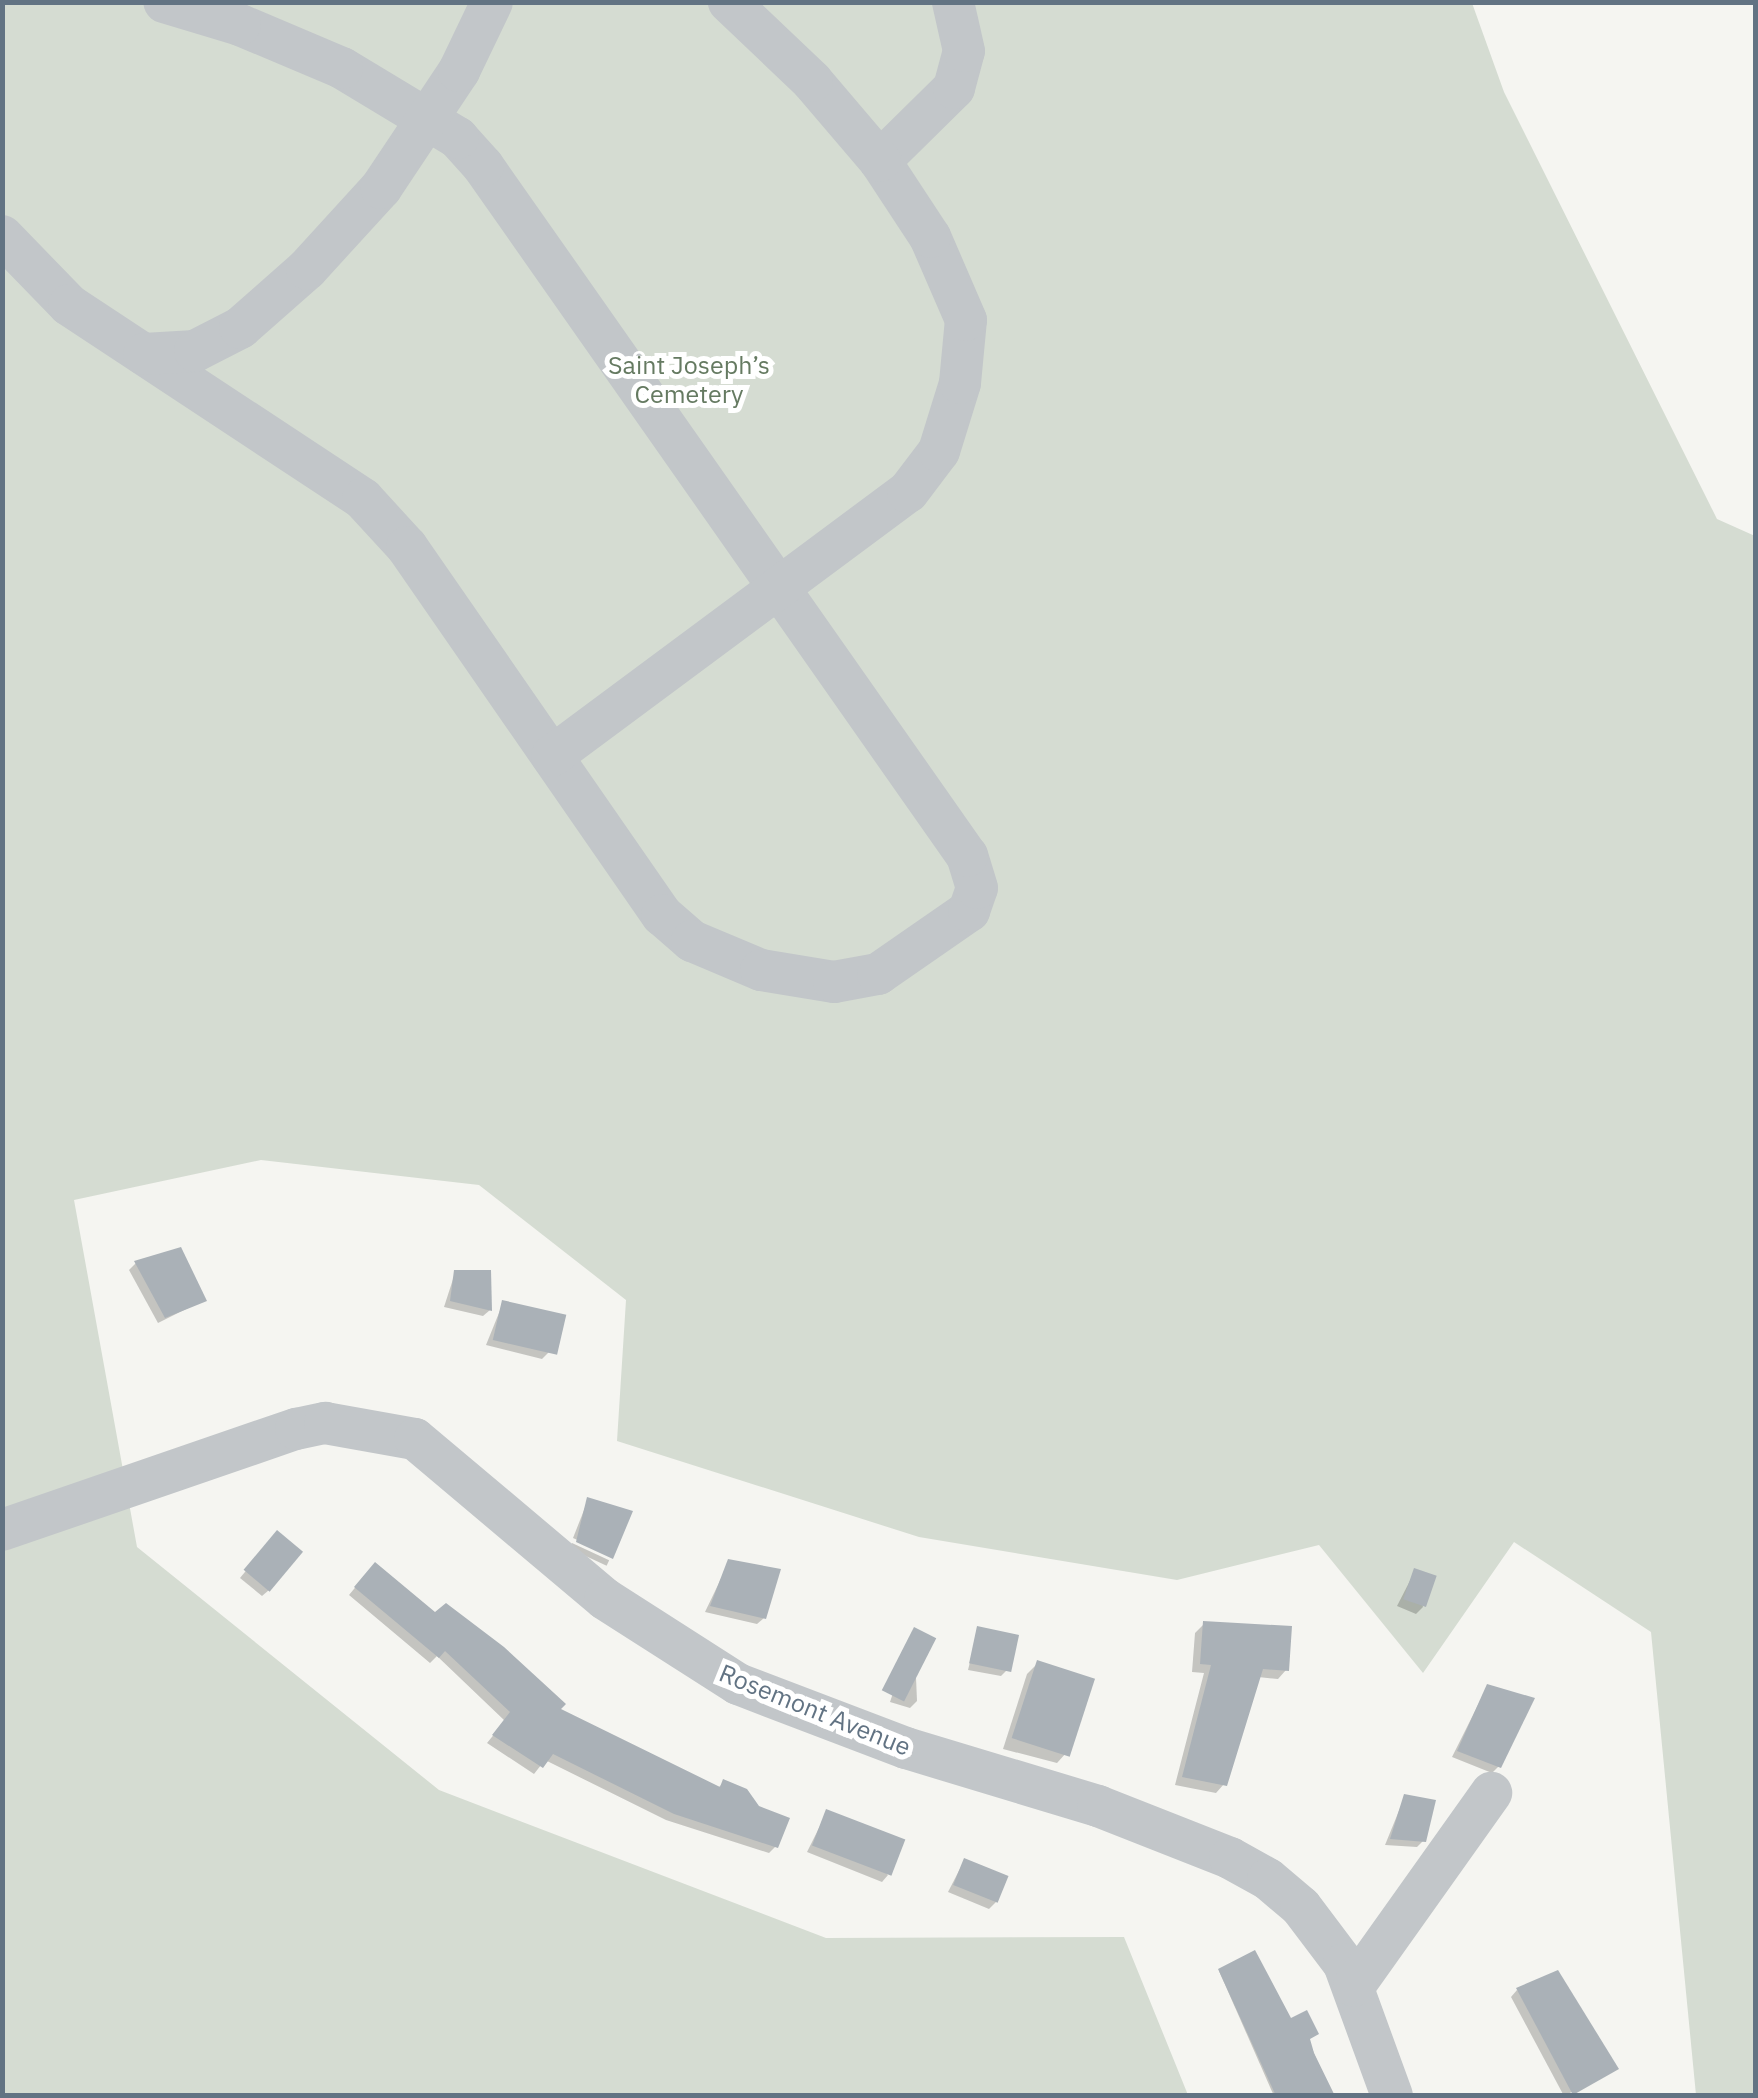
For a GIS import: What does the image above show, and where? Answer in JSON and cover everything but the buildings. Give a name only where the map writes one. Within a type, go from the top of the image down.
[{"type":"street","points":[[2,236],[69,304],[363,500],[407,547],[662,915],[692,941],[760,970],[834,982],[878,974],[927,945],[969,911],[977,888],[967,856],[483,166],[428,118],[342,68],[240,25],[164,2]]},
{"type":"street","points":[[144,354],[195,351],[240,328],[307,269],[380,188],[428,118],[492,2]]},
{"type":"street","points":[[552,756],[908,492],[938,451],[960,383],[966,320],[930,237],[880,161],[812,81],[729,2]]},
{"type":"street","points":[[880,161],[954,88],[964,51],[952,2]]},
{"type":"street","name":"Rosemont Avenue","points":[[2,1530],[325,1422],[415,1439],[590,1587],[676,1648],[738,1684],[850,1727],[1098,1806],[1230,1858],[1301,1907],[1354,1986],[1392,2096]]},
{"type":"street","points":[[1354,1986],[1491,1793]]},
{"type":"green space","name":"Saint Joseph’s Cemetery","points":[[3,3],[1472,3],[1504,92],[1717,519],[1755,536],[1755,2095],[1696,2095],[1651,1632],[1514,1542],[1423,1673],[1319,1545],[1177,1580],[919,1537],[617,1441],[626,1300],[479,1185],[261,1160],[74,1200],[137,1547],[439,1790],[826,1938],[1124,1937],[1188,2095],[3,2096]]}]
